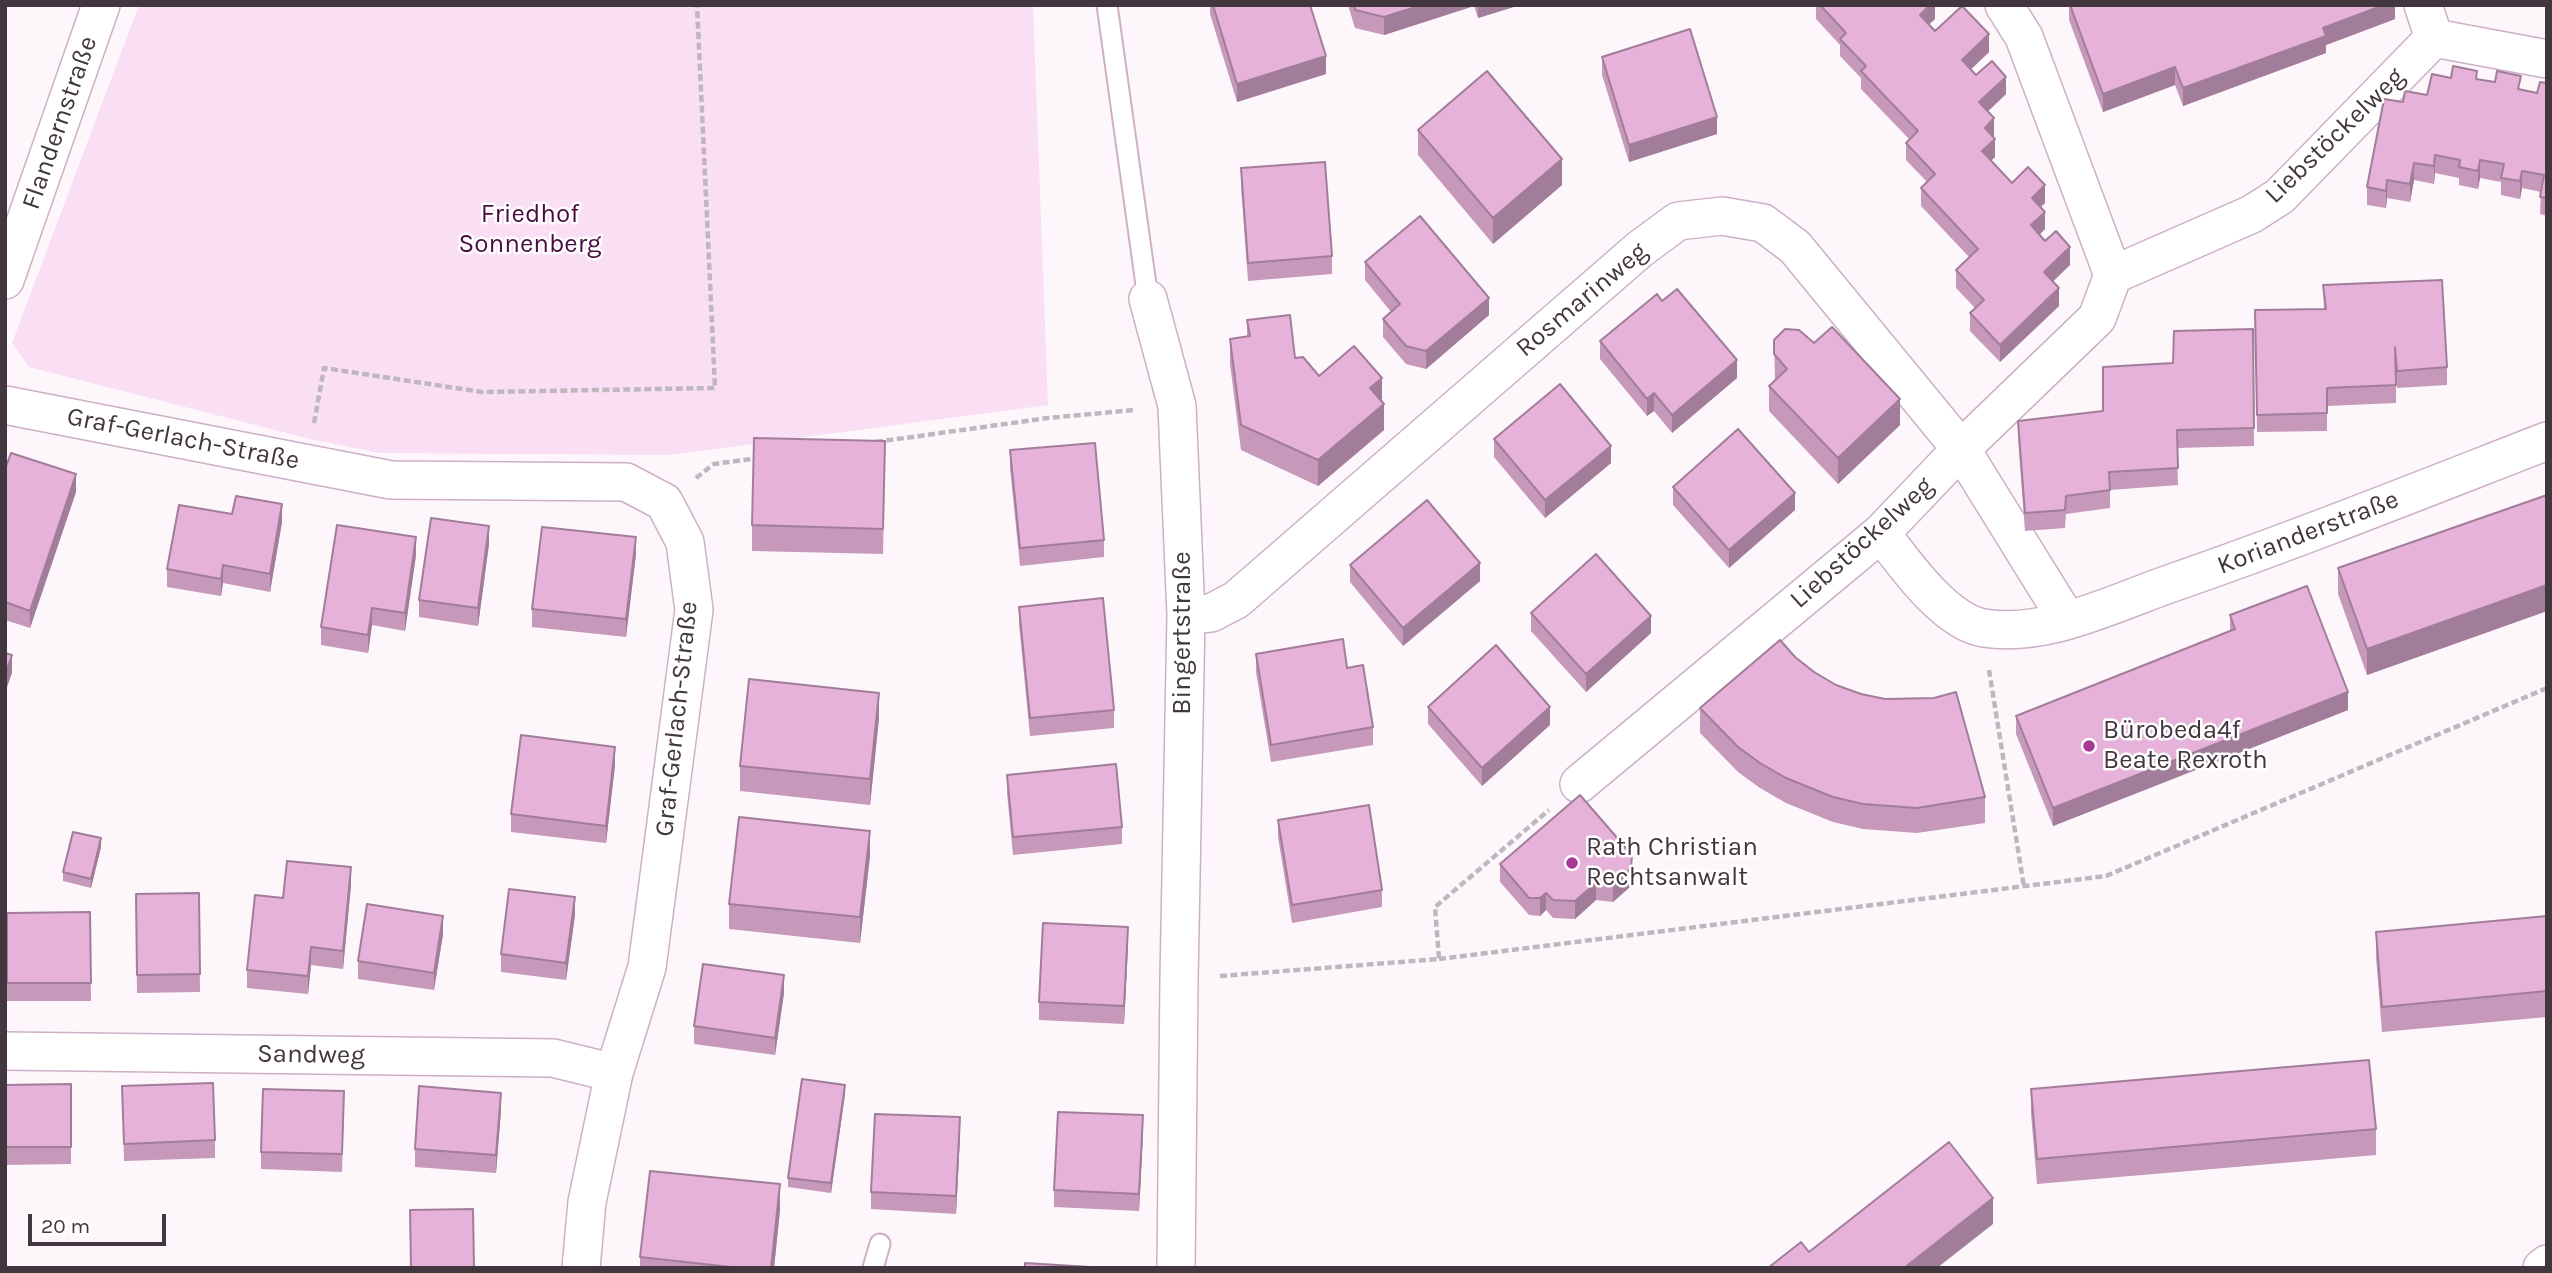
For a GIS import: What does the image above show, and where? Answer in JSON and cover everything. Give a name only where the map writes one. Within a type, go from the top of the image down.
[{"type":"street","name":"Flandernstraße","points":[[8,265],[101,5]]},
{"type":"street","points":[[2013,7],[2113,275]]},
{"type":"street","points":[[2429,21],[2547,59]]},
{"type":"street","name":"Liebstöckelweg","points":[[1579,784],[1881,533],[1961,449],[2097,318],[2113,275],[2252,214],[2280,196],[2429,21]]},
{"type":"street","name":"Rosmarinweg","points":[[1186,614],[1211,613],[1236,600],[1640,249],[1678,221],[1722,216],[1763,223],[1796,247],[1961,449]]},
{"type":"street","name":"Bingertstraße","points":[[1148,299],[1177,406],[1186,614],[1176,1268]]},
{"type":"street","name":"Graf-Gerlach-Straße","points":[[5,405],[391,480],[626,482],[664,502],[685,542],[694,610],[647,967],[614,1073],[587,1202],[581,1268]]},
{"type":"street","name":"Korianderstraße","points":[[1881,533],[1927,590],[1950,612],[1982,628],[2022,629],[2067,620],[2241,559],[2547,441]]},
{"type":"street","points":[[1961,449],[2067,620]]},
{"type":"street","name":"Sandweg","points":[[5,1051],[553,1058],[614,1073]]},
{"type":"street","points":[[2542,1268],[2547,1264]]},
{"type":"lane","name":"Bingertstraße","points":[[1107,5],[1148,299]]},
{"type":"lane","points":[[873,1268],[880,1244]]},
{"type":"path","points":[[306,464],[324,368],[482,391],[715,388],[697,5]]},
{"type":"path","points":[[874,442],[1048,418],[1177,406]]},
{"type":"path","points":[[664,502],[714,464],[767,457]]},
{"type":"path","points":[[1982,628],[2024,887]]},
{"type":"path","points":[[1179,979],[1439,958],[2106,876],[2547,688]]},
{"type":"path","points":[[1439,958],[1435,907],[1579,784]]},
{"type":"green space","name":"Friedhof Sonnenberg","points":[[139,5],[1033,5],[1048,405],[669,455],[379,453],[310,439],[29,367],[12,343]]},
{"type":"building","points":[[1213,5],[1310,5],[1326,56],[1237,84]]},
{"type":"building","points":[[1354,5],[1422,5],[1384,17],[1355,10]]},
{"type":"building","points":[[1820,5],[1930,5],[1920,15],[1935,31],[1962,6],[1989,34],[1962,60],[1976,75],[1992,61],[2006,77],[1979,102],[1994,118],[1985,128],[1995,139],[1982,151],[2012,183],[2028,167],[2045,185],[2032,198],[2045,212],[2031,225],[2045,241],[2056,231],[2070,247],[2044,272],[2059,288],[2000,345],[1970,313],[1984,300],[1956,270],[1978,249],[1921,188],[1935,174],[1906,143],[1918,131],[1861,71],[1866,66],[1840,39],[1846,33]]},
{"type":"building","points":[[2070,5],[2384,5],[2323,28],[2326,36],[2183,88],[2175,67],[2103,94]]},
{"type":"building","points":[[1690,29],[1717,117],[1629,145],[1602,57]]},
{"type":"building","points":[[2453,66],[2477,71],[2476,79],[2495,82],[2497,71],[2521,76],[2518,89],[2537,93],[2540,82],[2547,83],[2547,198],[2540,197],[2544,175],[2522,171],[2520,181],[2501,178],[2504,164],[2480,160],[2478,171],[2459,167],[2460,160],[2435,155],[2434,166],[2414,163],[2410,184],[2387,180],[2386,191],[2367,187],[2384,99],[2403,102],[2405,91],[2427,95],[2432,74],[2451,78]]},
{"type":"building","points":[[1487,71],[1562,159],[1493,218],[1418,130]]},
{"type":"building","points":[[1325,162],[1332,256],[1248,263],[1241,168]]},
{"type":"building","points":[[1420,216],[1489,298],[1426,351],[1406,346],[1383,319],[1400,304],[1365,262]]},
{"type":"building","points":[[2442,280],[2447,367],[2397,371],[2395,347],[2396,385],[2327,388],[2327,413],[2257,415],[2255,310],[2326,309],[2323,285]]},
{"type":"building","points":[[1677,289],[1737,360],[1672,415],[1654,393],[1647,399],[1600,341],[1657,294],[1662,301]]},
{"type":"building","points":[[1290,315],[1295,358],[1303,357],[1319,376],[1354,346],[1382,378],[1370,388],[1384,404],[1318,460],[1241,425],[1230,339],[1250,336],[1247,320]]},
{"type":"building","points":[[1832,327],[1900,399],[1838,458],[1769,386],[1787,369],[1774,354],[1774,340],[1785,329],[1799,330],[1814,343]]},
{"type":"building","points":[[2253,329],[2254,428],[2177,430],[2178,468],[2109,472],[2110,490],[2066,496],[2065,510],[2025,513],[2018,421],[2103,411],[2103,367],[2173,363],[2174,331]]},
{"type":"building","points":[[1560,384],[1611,446],[1545,500],[1494,439]]},
{"type":"building","points":[[1738,429],[1795,493],[1729,550],[1673,487]]},
{"type":"building","points":[[754,438],[885,441],[883,529],[752,525]]},
{"type":"building","points":[[1095,443],[1104,540],[1020,548],[1010,450]]},
{"type":"building","points":[[11,453],[76,474],[30,611],[5,602],[5,469]]},
{"type":"building","points":[[2547,495],[2547,585],[2367,649],[2338,568]]},
{"type":"building","points":[[236,496],[282,504],[270,574],[223,565],[221,579],[167,569],[179,505],[232,514]]},
{"type":"building","points":[[1427,500],[1480,563],[1403,628],[1350,565]]},
{"type":"building","points":[[431,518],[489,526],[478,608],[419,600]]},
{"type":"building","points":[[337,525],[416,537],[405,613],[372,608],[368,635],[321,627]]},
{"type":"building","points":[[542,527],[636,537],[626,619],[532,609]]},
{"type":"building","points":[[1596,554],[1651,616],[1586,674],[1531,613]]},
{"type":"building","points":[[2307,586],[2348,692],[2053,808],[2016,716],[2235,629],[2230,615]]},
{"type":"building","points":[[1103,598],[1114,710],[1030,718],[1019,607]]},
{"type":"building","points":[[1343,639],[1347,668],[1363,665],[1373,727],[1271,745],[1256,654]]},
{"type":"building","points":[[1780,640],[1814,672],[1836,685],[1861,694],[1885,699],[1934,698],[1956,692],[1985,797],[1917,808],[1863,804],[1833,797],[1786,778],[1738,747],[1700,708]]},
{"type":"building","points":[[1496,645],[1550,707],[1482,768],[1428,707]]},
{"type":"building","points":[[5,653],[12,655],[5,675]]},
{"type":"building","points":[[749,679],[879,693],[870,779],[740,766]]},
{"type":"building","points":[[521,735],[615,747],[606,826],[511,814]]},
{"type":"building","points":[[1116,764],[1122,827],[1013,837],[1007,775]]},
{"type":"building","points":[[1580,795],[1632,855],[1631,868],[1613,884],[1596,883],[1575,901],[1553,900],[1546,893],[1540,898],[1529,898],[1500,864]]},
{"type":"building","points":[[1369,805],[1382,890],[1292,905],[1278,820]]},
{"type":"building","points":[[739,817],[870,831],[860,917],[729,904]]},
{"type":"building","points":[[73,832],[101,838],[91,879],[63,872]]},
{"type":"building","points":[[287,861],[351,867],[343,951],[311,947],[308,976],[247,970],[255,895],[283,898]]},
{"type":"building","points":[[509,889],[575,897],[566,963],[501,954]]},
{"type":"building","points":[[199,893],[200,974],[137,975],[136,894]]},
{"type":"building","points":[[367,904],[443,916],[434,973],[358,961]]},
{"type":"building","points":[[90,912],[91,983],[7,983],[7,913]]},
{"type":"building","points":[[2547,916],[2547,991],[2382,1007],[2376,932]]},
{"type":"building","points":[[1043,923],[1128,927],[1124,1006],[1039,1002]]},
{"type":"building","points":[[703,964],[784,975],[775,1038],[694,1026]]},
{"type":"building","points":[[2369,1060],[2376,1129],[2037,1159],[2031,1089]]},
{"type":"building","points":[[802,1079],[845,1085],[831,1183],[788,1178]]},
{"type":"building","points":[[213,1083],[215,1140],[124,1144],[122,1086]]},
{"type":"building","points":[[71,1084],[71,1147],[5,1147],[5,1085]]},
{"type":"building","points":[[419,1086],[501,1093],[496,1155],[415,1149]]},
{"type":"building","points":[[263,1089],[344,1091],[342,1154],[261,1152]]},
{"type":"building","points":[[1058,1112],[1143,1115],[1139,1194],[1054,1190]]},
{"type":"building","points":[[875,1114],[960,1117],[956,1196],[871,1192]]},
{"type":"building","points":[[1949,1142],[1993,1198],[1904,1268],[1768,1268],[1801,1242],[1809,1252]]},
{"type":"building","points":[[650,1171],[780,1184],[771,1268],[740,1268],[640,1257]]},
{"type":"building","points":[[473,1209],[474,1268],[411,1268],[410,1210]]},
{"type":"building","points":[[1025,1263],[1107,1268],[1025,1268]]},
{"type":"place","name":"Bürobeda4f Beate Rexroth","points":[[2089,746]]},
{"type":"place","name":"Rath Christian Rechtsanwalt","points":[[1572,863]]}]
